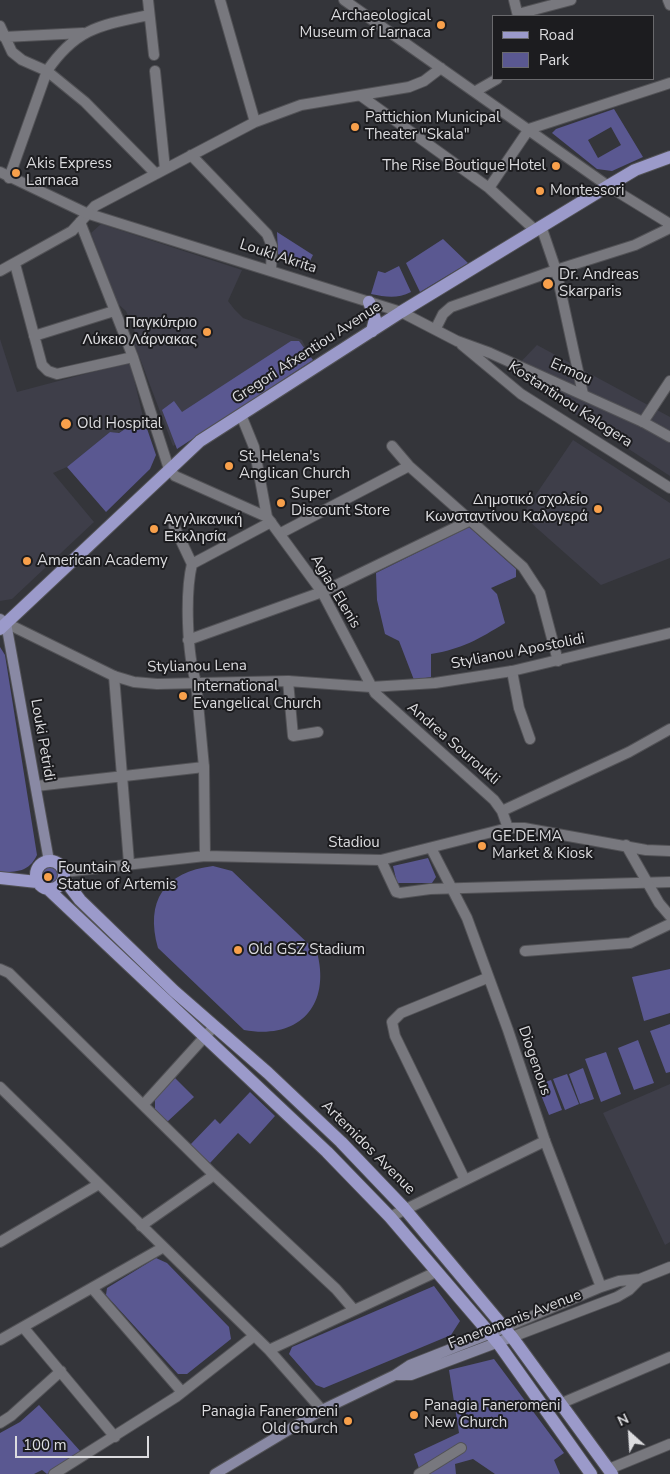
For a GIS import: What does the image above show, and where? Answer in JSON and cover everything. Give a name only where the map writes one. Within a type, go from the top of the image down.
[{"type":"main road","name":"Gregori Afxentiou Avenue","points":[[2,624],[200,441],[372,330],[538,228],[635,170],[670,157]]},
{"type":"main road","points":[[368,302],[374,319],[372,330]]},
{"type":"main road","name":"Louki Petridi","points":[[2,624],[36,786],[49,861]]},
{"type":"main road","points":[[0,878],[37,877],[49,890],[60,886],[64,875],[57,862],[49,861],[40,865],[37,877]]},
{"type":"main road","name":"Artemidos Avenue","points":[[64,875],[80,900],[390,1217],[494,1338],[591,1474]]},
{"type":"main road","name":"Artemidos Avenue","points":[[49,890],[209,1032],[268,1074],[341,1142],[404,1208],[508,1333],[562,1403],[610,1472]]},
{"type":"main road","name":"Faneromenis Avenue","points":[[215,1474],[322,1410],[395,1375],[411,1376],[508,1333]]},
{"type":"street","points":[[148,0],[154,55]]},
{"type":"street","points":[[220,0],[255,122]]},
{"type":"street","points":[[344,0],[476,91],[608,186],[670,224]]},
{"type":"street","points":[[514,0],[518,15],[571,0]]},
{"type":"street","points":[[668,0],[670,5]]},
{"type":"street","points":[[4,36],[83,33],[150,15]]},
{"type":"street","points":[[0,26],[12,52],[22,60],[47,71],[85,102],[160,172]]},
{"type":"street","points":[[5,175],[47,71],[67,45],[83,33]]},
{"type":"street","points":[[0,271],[59,240],[95,206],[190,154],[255,122],[301,105],[361,96],[424,81],[441,68]]},
{"type":"street","points":[[155,71],[160,172]]},
{"type":"street","points":[[476,91],[495,80]]},
{"type":"street","points":[[489,188],[529,129],[670,83]]},
{"type":"street","points":[[361,96],[489,188],[538,228],[556,270],[583,394]]},
{"type":"street","points":[[190,154],[267,234],[272,246],[271,270]]},
{"type":"street","name":"Louki Akrita","points":[[5,175],[86,213],[401,312],[436,328],[457,341]]},
{"type":"street","points":[[80,222],[133,357],[169,469]]},
{"type":"street","points":[[436,328],[443,314],[451,307],[634,245],[670,228]]},
{"type":"street","points":[[15,264],[42,365],[48,372],[57,374],[133,357]]},
{"type":"street","points":[[34,336],[114,310]]},
{"type":"street","name":"Ermou","points":[[457,341],[490,353],[583,394],[670,437]]},
{"type":"street","name":"Kostantinou Kalogera","points":[[457,341],[521,394],[670,488]]},
{"type":"street","points":[[484,365],[490,353]]},
{"type":"street","points":[[643,422],[670,380]]},
{"type":"street","points":[[192,564],[269,519],[254,447],[242,414]]},
{"type":"street","points":[[392,446],[409,466],[523,567],[540,593],[558,660]]},
{"type":"street","points":[[281,533],[409,466]]},
{"type":"street","name":"Agias Elenis","points":[[169,469],[175,476],[269,519],[322,592],[371,687]]},
{"type":"street","points":[[188,640],[322,592],[471,520]]},
{"type":"street","points":[[174,526],[192,564],[188,640],[190,664],[196,682],[204,767],[205,856]]},
{"type":"street","name":"Stylianou Lena","points":[[2,624],[114,676],[134,682],[157,684],[288,681],[371,687]]},
{"type":"street","name":"Stylianou Apostolidi","points":[[371,687],[436,683],[512,672],[670,633]]},
{"type":"street","points":[[512,672],[518,708],[530,739]]},
{"type":"street","points":[[114,676],[129,863]]},
{"type":"street","points":[[288,681],[293,736],[318,732]]},
{"type":"street","name":"Andrea Souroukli","points":[[371,687],[381,700],[494,800],[502,811],[508,828]]},
{"type":"street","points":[[502,811],[629,752],[670,729]]},
{"type":"street","points":[[36,786],[122,778],[204,767]]},
{"type":"street","name":"Stadiou","points":[[64,875],[129,863],[205,856],[381,860],[508,828],[524,828],[646,850],[670,851]]},
{"type":"street","points":[[626,845],[646,883],[670,916]]},
{"type":"street","name":"Diogenous","points":[[431,848],[463,909],[487,978],[508,1030],[545,1141],[601,1287]]},
{"type":"street","points":[[381,860],[396,892],[670,882]]},
{"type":"street","points":[[525,951],[630,943],[670,924]]},
{"type":"street","points":[[0,969],[9,973],[214,1175],[336,1289],[354,1310]]},
{"type":"street","points":[[465,1180],[395,1036],[392,1022],[401,1013],[487,978]]},
{"type":"street","points":[[143,1105],[209,1032]]},
{"type":"street","points":[[0,1087],[268,1350],[322,1410]]},
{"type":"street","points":[[390,1217],[404,1208],[545,1141]]},
{"type":"street","points":[[141,1226],[214,1175]]},
{"type":"street","points":[[1,1240],[99,1184]]},
{"type":"street","points":[[0,1340],[162,1248]]},
{"type":"street","name":"Faneromenis Avenue","points":[[508,1333],[617,1297],[640,1279],[670,1267]]},
{"type":"street","points":[[268,1350],[436,1272]]},
{"type":"street","name":"Faneromenis Avenue","points":[[508,1333],[601,1287],[619,1281],[640,1279]]},
{"type":"street","points":[[92,1288],[182,1392]]},
{"type":"street","points":[[23,1327],[116,1436]]},
{"type":"street","points":[[54,1474],[182,1392],[254,1336]]},
{"type":"street","points":[[562,1403],[670,1357]]},
{"type":"street","points":[[0,1422],[11,1416],[61,1371]]},
{"type":"street","points":[[610,1472],[670,1444]]},
{"type":"street","points":[[419,1474],[461,1448]]},
{"type":"shaded area","name":"Παγκύπριο Λύκειο Λάρνακας","points":[[101,224],[242,270],[228,301],[235,310],[243,318],[302,340],[309,354],[173,446],[133,340],[136,335],[126,311],[118,304],[91,233]]},
{"type":"shaded area","points":[[0,339],[17,392],[130,362],[143,417],[118,433],[110,432],[67,467],[53,473],[94,522],[12,599],[0,601]]},
{"type":"shaded area","points":[[537,345],[670,417],[670,476],[511,372]]},
{"type":"shaded area","name":"Δημοτικό σχολείο Κωνσταντίνου Καλογερά","points":[[573,440],[670,503],[670,558],[601,585],[522,515]]},
{"type":"shaded area","points":[[670,1084],[670,1242],[665,1245],[603,1113]]},
{"type":"green space","points":[[614,109],[643,157],[612,171],[597,169],[552,133],[556,129]],"holes":[[[611,127],[621,145],[598,158],[588,140]]]},
{"type":"green space","points":[[277,232],[313,255],[310,261],[297,267],[278,254]]},
{"type":"green space","points":[[443,239],[468,263],[420,292],[406,263]]},
{"type":"green space","points":[[399,266],[411,292],[391,297],[371,294],[378,271],[385,273]]},
{"type":"green space","points":[[291,341],[299,341],[313,360],[177,449],[162,410],[174,401],[182,412]]},
{"type":"green space","points":[[143,417],[156,455],[150,469],[106,512],[67,467],[110,432],[119,433]]},
{"type":"green space","points":[[469,527],[516,569],[516,577],[491,588],[497,594],[505,623],[470,643],[431,654],[431,677],[414,680],[399,641],[385,634],[377,600],[376,573]]},
{"type":"green space","points":[[0,647],[5,655],[37,855],[34,861],[26,868],[6,872],[0,872]]},
{"type":"green space","points":[[428,858],[436,877],[432,883],[397,883],[393,866]]},
{"type":"green space","name":"Fountain & Statue of Artemis","points":[[48,865],[58,872],[59,876],[52,886],[48,887],[38,880],[37,876],[44,866]]},
{"type":"green space","name":"Old GSZ Stadium","points":[[213,866],[232,871],[317,952],[320,971],[319,988],[315,1003],[306,1015],[295,1024],[281,1030],[264,1032],[244,1030],[158,948],[154,916],[162,892],[171,882],[182,875],[196,869]]},
{"type":"green space","points":[[670,969],[670,1013],[644,1021],[632,977]]},
{"type":"green space","points":[[670,1024],[670,1072],[666,1073],[650,1031]]},
{"type":"green space","points":[[638,1040],[654,1083],[634,1090],[618,1048]]},
{"type":"green space","points":[[606,1052],[621,1094],[601,1102],[585,1059]]},
{"type":"green space","points":[[583,1068],[594,1099],[580,1104],[569,1074]]},
{"type":"green space","points":[[567,1074],[579,1104],[565,1110],[553,1079]]},
{"type":"green space","points":[[175,1078],[194,1097],[167,1122],[155,1109],[155,1097]]},
{"type":"green space","points":[[551,1080],[562,1110],[549,1115],[537,1085]]},
{"type":"green space","points":[[250,1092],[275,1116],[250,1144],[238,1133],[210,1163],[190,1145],[215,1119],[220,1124]]},
{"type":"green space","points":[[156,1258],[167,1263],[229,1327],[231,1339],[187,1374],[178,1374],[106,1295],[107,1288]]},
{"type":"green space","points":[[434,1286],[460,1321],[451,1335],[324,1388],[316,1385],[289,1354],[292,1347]]},
{"type":"green space","points":[[494,1359],[564,1453],[554,1460],[560,1474],[495,1474],[473,1459],[455,1464],[456,1474],[421,1474],[414,1454],[459,1433],[449,1370]]},
{"type":"green space","points":[[39,1405],[81,1452],[47,1474],[42,1470],[34,1474],[0,1474],[0,1433],[20,1422]]},
{"type":"place","name":"Archaeological Museum of Larnaca","points":[[441,25]]},
{"type":"place","name":"Pattichion Municipal Theater \"Skala\"","points":[[355,127]]},
{"type":"place","name":"The Rise Boutique Hotel","points":[[556,166]]},
{"type":"place","name":"Akis Express Larnaca","points":[[16,173]]},
{"type":"place","name":"Montessori","points":[[540,191]]},
{"type":"place","name":"Dr. Andreas Skarparis","points":[[548,284]]},
{"type":"place","name":"Παγκύπριο Λύκειο Λάρνακας","points":[[207,332]]},
{"type":"place","name":"Old Hospital","points":[[66,424]]},
{"type":"place","name":"St. Helena's Anglican Church","points":[[229,466]]},
{"type":"place","name":"Super Discount Store","points":[[281,503]]},
{"type":"place","name":"Δημοτικό σχολείο Κωνσταντίνου Καλογερά","points":[[598,509]]},
{"type":"place","name":"Αγγλικανική Εκκλησία","points":[[154,529]]},
{"type":"place","name":"American Academy","points":[[27,561]]},
{"type":"place","name":"International Evangelical Church","points":[[183,696]]},
{"type":"place","name":"GE.DE.MA Market & Kiosk","points":[[482,846]]},
{"type":"place","name":"Fountain & Statue of Artemis","points":[[48,877]]},
{"type":"place","name":"Old GSZ Stadium","points":[[238,950]]},
{"type":"place","name":"Panagia Faneromeni New Church","points":[[414,1415]]},
{"type":"place","name":"Panagia Faneromeni Old Church","points":[[348,1421]]}]
